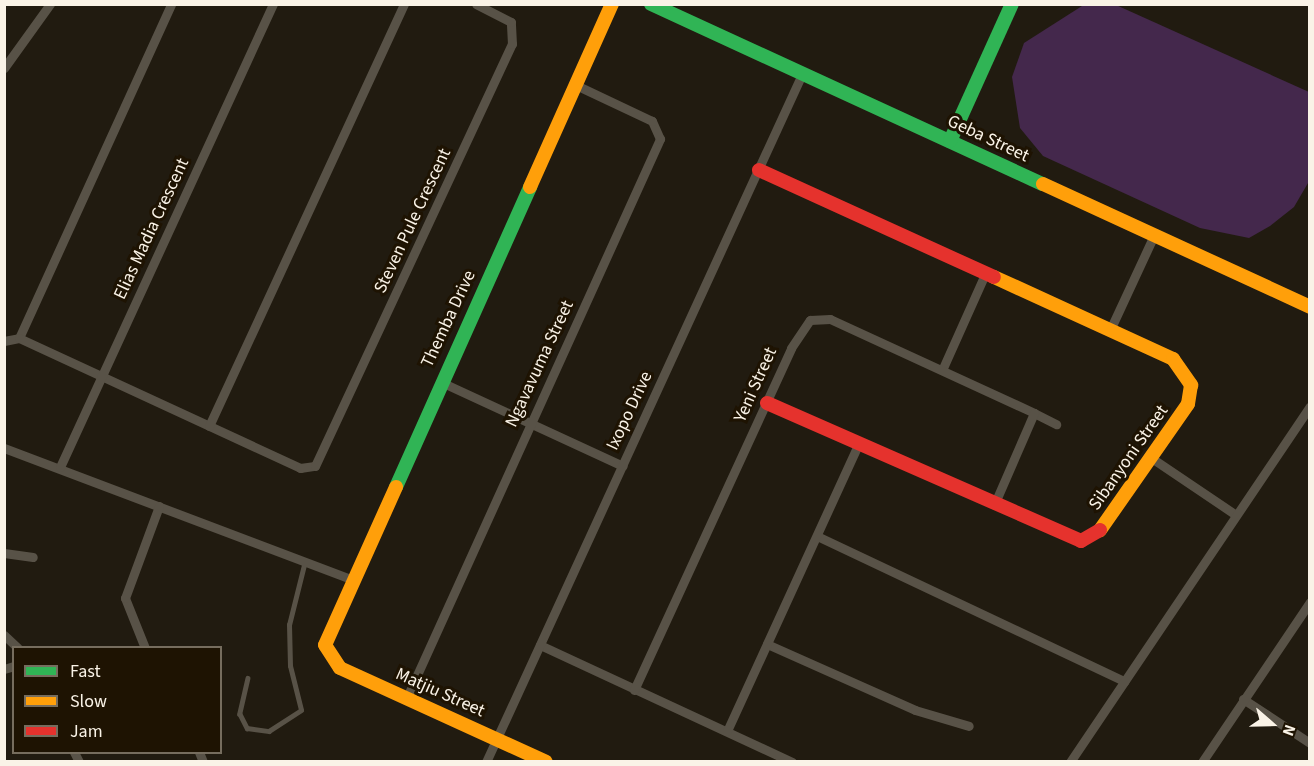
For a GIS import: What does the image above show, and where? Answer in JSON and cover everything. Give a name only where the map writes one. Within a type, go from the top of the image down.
[{"type":"street","points":[[4,68],[50,4]]},
{"type":"street","points":[[19,338],[171,4]]},
{"type":"street","name":"Elias Madia Crescent","points":[[60,467],[273,4]]},
{"type":"street","points":[[4,341],[19,338],[209,426],[404,4]]},
{"type":"street","name":"Steven Pule Crescent","points":[[209,426],[300,468],[315,466],[512,44],[511,22],[476,4]]},
{"type":"street","name":"Themba Drive","points":[[326,650],[326,636],[351,579],[612,4]]},
{"type":"street","name":"Geba Street","points":[[651,4],[1310,307]]},
{"type":"street","points":[[950,141],[1012,4]]},
{"type":"street","name":"Ixopo Drive","points":[[486,762],[802,74]]},
{"type":"street","name":"Ngavavuma Street","points":[[406,697],[660,139],[652,121],[576,85]]},
{"type":"street","name":"Sibanyoni Street","points":[[759,170],[1173,359],[1190,379],[1188,404],[1153,459],[1099,531],[1081,541],[994,505],[767,403]]},
{"type":"street","points":[[1110,330],[1154,235]]},
{"type":"street","points":[[943,368],[985,274]]},
{"type":"street","name":"Yeni Street","points":[[634,690],[802,326],[817,318],[943,368],[1056,424]]},
{"type":"street","points":[[441,382],[623,466]]},
{"type":"street","points":[[1073,761],[1124,681],[1310,406]]},
{"type":"street","points":[[994,505],[1034,413]]},
{"type":"street","points":[[727,731],[858,445]]},
{"type":"street","points":[[4,448],[60,467],[351,579]]},
{"type":"street","points":[[1153,459],[1236,515]]},
{"type":"street","points":[[144,646],[125,598],[159,506]]},
{"type":"street","points":[[817,536],[1124,681]]},
{"type":"street","points":[[4,552],[33,557]]},
{"type":"street","points":[[1202,762],[1310,602]]},
{"type":"street","points":[[4,635],[16,646]]},
{"type":"street","points":[[767,644],[915,710],[969,726]]},
{"type":"street","points":[[540,645],[792,762]]},
{"type":"street","name":"Matjiu Street","points":[[326,650],[340,668],[546,762]]},
{"type":"street","points":[[1243,699],[1310,743]]},
{"type":"lane","points":[[248,678],[240,714],[247,728],[269,731],[301,710],[291,666],[289,625],[305,561]]},
{"type":"shaded area","points":[[1116,5],[1309,92],[1308,183],[1294,207],[1270,226],[1249,238],[1200,228],[1043,156],[1020,128],[1012,77],[1024,43],[1082,6]]},
{"type":"traffic: fast","points":[[651,4],[1043,184]]},
{"type":"traffic: fast","points":[[950,141],[1012,4]]},
{"type":"traffic: fast","points":[[396,487],[530,187]]},
{"type":"traffic: slow","points":[[530,187],[612,4]]},
{"type":"traffic: slow","points":[[1043,184],[1310,307]]},
{"type":"traffic: slow","points":[[994,277],[1173,359],[1191,385],[1188,404],[1100,530]]},
{"type":"traffic: slow","points":[[396,487],[325,645],[340,668],[546,762]]},
{"type":"traffic: jam","points":[[759,170],[994,277]]},
{"type":"traffic: jam","points":[[767,403],[1081,541],[1100,530]]}]
